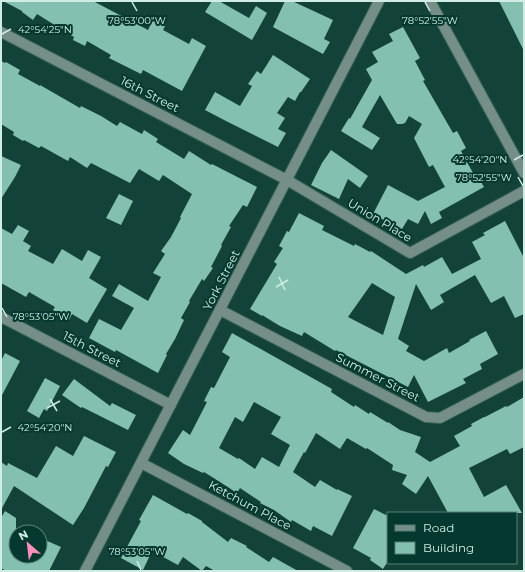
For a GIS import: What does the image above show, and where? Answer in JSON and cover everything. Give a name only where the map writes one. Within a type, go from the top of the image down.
[{"type":"street","name":"York Street","points":[[85,571],[379,1]]},
{"type":"street","points":[[430,1],[524,173]]},
{"type":"street","name":"16th Street","points":[[1,32],[287,180]]},
{"type":"street","name":"Union Place","points":[[287,180],[410,253],[524,191]]},
{"type":"street","name":"Summer Street","points":[[220,310],[426,418],[440,418],[524,374]]},
{"type":"street","name":"15th Street","points":[[1,317],[171,404]]},
{"type":"street","name":"Ketchum Place","points":[[141,463],[347,571]]},
{"type":"building","points":[[3,1],[93,1],[148,30],[153,20],[165,26],[163,30],[189,44],[192,38],[206,46],[182,91],[143,70],[141,74],[109,58],[111,55],[87,41],[85,46],[73,40],[74,37],[37,14],[33,20],[22,11]]},
{"type":"building","points":[[212,1],[219,1],[249,18],[256,6],[267,13],[252,40],[205,12]]},
{"type":"building","points":[[285,1],[292,1],[333,20],[324,39],[330,42],[323,54],[273,27]]},
{"type":"building","points":[[499,1],[524,1],[524,51]]},
{"type":"building","points":[[403,27],[420,58],[415,61],[425,80],[423,81],[453,133],[457,131],[466,148],[461,151],[473,173],[475,172],[484,187],[439,212],[442,218],[431,224],[425,211],[418,224],[408,219],[402,229],[373,214],[388,185],[418,201],[445,187],[433,165],[429,167],[414,138],[422,124],[409,116],[405,123],[397,124],[380,95],[362,127],[380,138],[372,150],[341,131],[349,118],[350,119],[372,80],[366,69],[378,62],[372,52],[393,41],[389,34]]},
{"type":"building","points":[[273,55],[310,79],[295,101],[288,97],[277,113],[285,118],[278,129],[286,133],[278,147],[205,110],[215,92],[240,106],[252,86],[248,84],[257,71],[261,74]]},
{"type":"building","points":[[1,61],[6,62],[20,70],[18,74],[80,108],[81,106],[117,126],[120,122],[142,134],[144,130],[158,139],[156,142],[184,159],[189,151],[211,165],[212,164],[257,187],[247,207],[243,205],[229,226],[231,227],[211,267],[213,268],[204,281],[202,279],[189,301],[190,302],[181,318],[184,320],[158,373],[116,350],[115,352],[89,338],[99,319],[121,330],[134,308],[112,296],[119,284],[148,301],[161,277],[153,273],[165,254],[161,251],[171,237],[192,194],[163,175],[159,181],[139,169],[130,183],[91,163],[87,168],[70,157],[68,161],[41,146],[39,148],[13,135],[14,132],[1,124]]},
{"type":"building","points":[[331,150],[368,176],[360,188],[348,179],[339,199],[311,185],[322,163]]},
{"type":"building","points":[[1,156],[21,165],[1,199]]},
{"type":"building","points":[[119,194],[133,201],[121,225],[106,218]]},
{"type":"building","points":[[299,213],[324,226],[322,230],[354,246],[355,244],[370,252],[371,251],[406,274],[423,265],[424,267],[442,257],[452,274],[481,259],[472,242],[485,235],[483,233],[505,221],[524,258],[524,314],[515,318],[504,296],[491,303],[475,275],[440,295],[444,302],[431,310],[416,284],[398,339],[409,346],[406,351],[424,361],[447,348],[449,353],[486,331],[498,354],[480,364],[482,369],[463,379],[466,383],[428,402],[414,375],[408,387],[336,350],[335,351],[304,332],[302,336],[280,326],[250,309],[277,264],[274,262],[283,248],[279,246],[287,231],[289,232]],"holes":[[[372,283],[395,297],[383,335],[348,317]]]},
{"type":"building","points":[[18,225],[29,231],[23,241],[31,246],[28,251],[53,264],[62,249],[82,261],[88,250],[101,257],[89,278],[107,289],[87,323],[72,314],[69,320],[53,310],[55,307],[29,292],[26,297],[1,283],[1,228],[12,234]]},
{"type":"building","points":[[232,333],[332,389],[331,392],[354,407],[355,405],[400,430],[421,437],[415,452],[430,462],[460,446],[454,436],[472,426],[471,424],[524,397],[524,447],[510,454],[507,449],[469,468],[484,497],[506,485],[522,513],[447,512],[428,476],[416,494],[402,484],[407,475],[392,470],[393,465],[367,448],[366,449],[347,438],[340,449],[316,433],[293,472],[315,487],[320,480],[337,490],[352,496],[332,536],[313,526],[311,531],[292,520],[291,522],[274,510],[260,503],[261,502],[240,488],[237,493],[204,472],[203,473],[184,464],[168,453],[183,430],[190,435],[207,402],[204,401],[211,387],[214,388],[230,357],[222,352]],"holes":[[[254,402],[281,417],[271,434],[290,445],[279,467],[262,457],[255,469],[239,458],[238,459],[219,448],[235,417],[243,422]]]},
{"type":"building","points":[[5,353],[20,361],[1,397],[1,361]]},
{"type":"building","points":[[45,378],[60,386],[47,411],[44,409],[39,418],[27,411]]},
{"type":"building","points":[[74,379],[110,406],[112,403],[136,415],[128,430],[82,407],[81,408],[62,395]]},
{"type":"building","points":[[84,436],[116,452],[108,467],[106,466],[84,508],[73,525],[14,486],[1,510],[1,462],[7,466],[8,463],[37,478],[56,446],[73,456]]},
{"type":"building","points":[[153,495],[202,521],[228,542],[231,538],[247,546],[246,547],[269,562],[273,557],[298,571],[215,571],[206,566],[202,571],[183,557],[178,565],[152,551],[143,570],[121,558]]},
{"type":"building","points":[[374,509],[387,516],[387,563],[383,569],[370,560],[371,558],[353,548]]},
{"type":"building","points":[[5,511],[16,518],[16,524],[8,524],[8,564],[48,564],[48,541],[61,547],[49,571],[6,571],[1,568],[1,518]]}]
